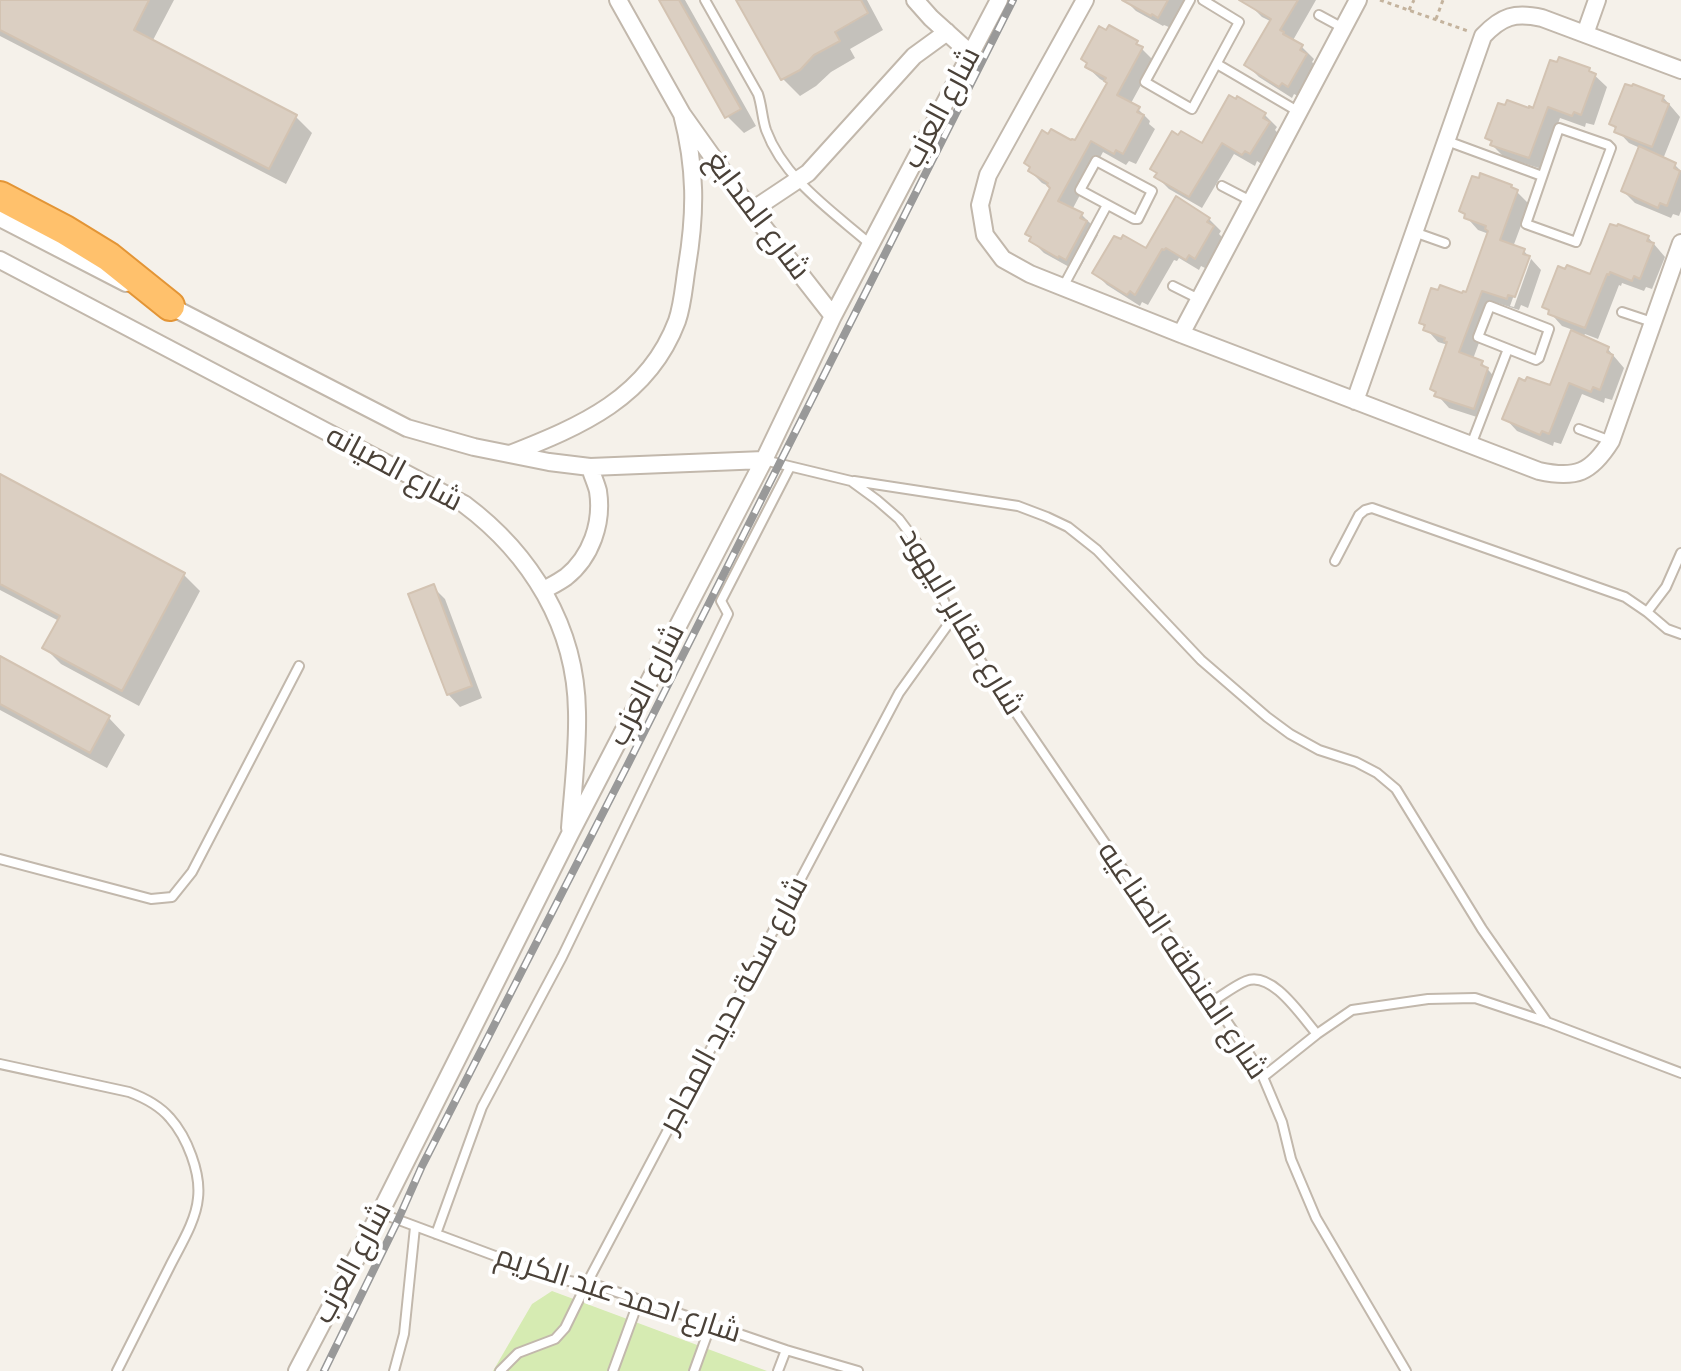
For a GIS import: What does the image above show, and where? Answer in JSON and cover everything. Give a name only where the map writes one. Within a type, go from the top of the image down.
[{"type":"highway","points":[[0,196],[88,243],[131,272],[170,306]]},
{"type":"street","name":"شارع المدابغ","points":[[618,0],[682,114],[751,211],[833,316]]},
{"type":"street","points":[[915,0],[971,54]]},
{"type":"street","name":"شارع العزب","points":[[297,1371],[764,460],[833,316],[999,0]]},
{"type":"street","points":[[1085,0],[988,175],[980,205],[985,235],[1003,259],[1030,274],[1355,401],[1539,471],[1560,476],[1582,472],[1600,459],[1611,441],[1681,243]]},
{"type":"street","points":[[1181,334],[1358,0]]},
{"type":"street","points":[[1585,34],[1597,0]]},
{"type":"street","points":[[1355,401],[1483,36],[1494,24],[1509,17],[1526,15],[1542,18],[1681,70]]},
{"type":"street","points":[[751,211],[808,173],[914,56],[947,32]]},
{"type":"street","name":"شارع المدابغ","points":[[508,455],[574,427],[608,408],[638,382],[671,335],[678,318],[694,216],[692,162],[682,114]]},
{"type":"street","name":"شارع الصيانه","points":[[0,218],[407,428],[508,455],[590,467],[764,460]]},
{"type":"street","name":"شارع الصيانه","points":[[0,260],[464,504],[508,543],[544,590],[571,659],[577,736],[570,834]]},
{"type":"street","points":[[544,590],[565,578],[582,560],[594,539],[599,515],[598,490],[590,467]]},
{"type":"lane","points":[[705,0],[758,94],[766,131],[779,155],[798,180],[871,244]]},
{"type":"lane","points":[[1190,0],[1145,82],[1192,109],[1239,22],[1203,0]]},
{"type":"lane","points":[[1319,15],[1343,28]]},
{"type":"lane","points":[[1217,64],[1299,112]]},
{"type":"lane","points":[[1559,128],[1610,146],[1576,242],[1526,224],[1542,176],[1559,128]]},
{"type":"lane","points":[[1446,141],[1542,176]]},
{"type":"lane","points":[[1096,161],[1152,191],[1136,220],[1107,205],[1080,190],[1096,161]]},
{"type":"lane","points":[[1222,186],[1251,202]]},
{"type":"lane","points":[[1063,287],[1107,205]]},
{"type":"lane","points":[[1414,232],[1445,243]]},
{"type":"lane","points":[[1173,286],[1200,299]]},
{"type":"lane","points":[[1490,306],[1549,329],[1538,359],[1508,349],[1478,337],[1490,306]]},
{"type":"lane","points":[[1622,312],[1653,323]]},
{"type":"lane","points":[[1471,445],[1508,349]]},
{"type":"lane","points":[[1579,429],[1611,441]]},
{"type":"lane","name":"شارع مقابر اليهود","points":[[764,460],[851,481],[899,519],[920,547],[952,619],[1027,731]]},
{"type":"lane","points":[[436,1234],[482,1107],[562,957],[728,614],[721,601],[790,467]]},
{"type":"lane","points":[[851,481],[1018,506],[1068,527],[1097,550],[1201,660],[1267,717],[1319,750],[1356,762],[1377,773],[1396,789],[1482,929],[1547,1022]]},
{"type":"lane","points":[[1335,561],[1359,515],[1372,508],[1625,597],[1667,629],[1681,634]]},
{"type":"lane","points":[[1647,612],[1666,587],[1681,553]]},
{"type":"lane","name":"شارع سكة حديد المحاجر","points":[[500,1371],[518,1353],[555,1339],[565,1328],[899,693],[952,619]]},
{"type":"lane","points":[[0,859],[151,899],[172,897],[192,872],[299,666]]},
{"type":"lane","name":"شارع المنطقه الصناعيه","points":[[1027,731],[1263,1077],[1282,1122],[1291,1159],[1316,1218],[1406,1371]]},
{"type":"lane","points":[[1213,1001],[1248,980],[1267,981],[1317,1034]]},
{"type":"lane","points":[[1263,1077],[1352,1010],[1428,999],[1475,998],[1681,1073]]},
{"type":"lane","points":[[0,1064],[145,1098],[171,1119],[197,1171],[198,1198],[194,1215],[117,1371]]},
{"type":"lane","name":"شارع احمد عبد الكريم","points":[[380,1213],[557,1279],[587,1283],[858,1371]]},
{"type":"lane","points":[[394,1371],[404,1334],[415,1227]]},
{"type":"lane","points":[[613,1371],[639,1300]]},
{"type":"lane","points":[[694,1371],[711,1324]]},
{"type":"lane","points":[[778,1371],[786,1350]]},
{"type":"path","points":[[1380,0],[1483,36]]},
{"type":"path","points":[[1409,10],[1414,0]]},
{"type":"path","points":[[1435,19],[1443,0]]},
{"type":"green space","points":[[552,1291],[767,1371],[493,1371],[532,1304]]},
{"type":"building","points":[[0,0],[149,0],[134,30],[297,115],[269,169],[0,30]]},
{"type":"building","points":[[659,0],[679,0],[741,109],[725,118]]},
{"type":"building","points":[[736,0],[861,0],[868,13],[835,32],[840,41],[814,55],[800,70],[781,80]]},
{"type":"building","points":[[1122,0],[1168,0],[1158,18]]},
{"type":"building","points":[[1239,0],[1298,0],[1280,30],[1303,45],[1300,50],[1307,54],[1288,87],[1282,83],[1279,87],[1244,65],[1271,19]]},
{"type":"building","points":[[1109,25],[1143,47],[1117,95],[1140,107],[1137,112],[1144,115],[1123,154],[1116,150],[1114,154],[1091,141],[1058,201],[1083,213],[1080,218],[1087,221],[1066,260],[1029,241],[1031,237],[1025,234],[1050,188],[1048,183],[1028,171],[1030,167],[1024,163],[1042,130],[1048,134],[1051,129],[1075,140],[1107,83],[1104,81],[1106,78],[1085,67],[1087,63],[1081,59],[1099,26],[1106,30]]},
{"type":"building","points":[[1559,57],[1590,68],[1589,71],[1596,74],[1581,115],[1574,112],[1572,116],[1548,107],[1529,158],[1490,145],[1492,141],[1485,138],[1498,103],[1505,105],[1507,100],[1533,108],[1550,60],[1557,62]]},
{"type":"building","points":[[1625,84],[1664,96],[1662,101],[1669,104],[1652,147],[1614,132],[1616,127],[1609,124]]},
{"type":"building","points":[[1229,95],[1236,99],[1237,96],[1266,113],[1263,118],[1270,122],[1250,154],[1245,151],[1242,155],[1222,143],[1189,197],[1154,177],[1157,173],[1150,169],[1172,131],[1178,135],[1181,131],[1202,143]]},
{"type":"building","points":[[1639,146],[1676,163],[1674,168],[1680,171],[1667,206],[1660,203],[1658,208],[1621,191]]},
{"type":"building","points":[[1480,173],[1518,190],[1500,240],[1525,249],[1523,254],[1530,256],[1515,297],[1508,295],[1507,299],[1482,291],[1459,352],[1483,361],[1481,365],[1488,368],[1474,409],[1434,396],[1436,392],[1430,389],[1447,342],[1445,338],[1423,330],[1425,325],[1419,323],[1431,288],[1438,290],[1440,285],[1466,292],[1488,231],[1486,226],[1464,218],[1465,214],[1459,211],[1472,176],[1479,178]]},
{"type":"building","points":[[1176,196],[1210,218],[1207,222],[1214,226],[1195,259],[1189,255],[1186,260],[1166,248],[1162,249],[1135,295],[1130,291],[1127,295],[1092,273],[1114,236],[1121,239],[1123,235],[1146,248]]},
{"type":"building","points":[[1610,224],[1649,236],[1647,241],[1654,243],[1640,279],[1634,276],[1632,281],[1610,272],[1607,274],[1585,328],[1548,314],[1549,310],[1542,307],[1558,266],[1565,269],[1567,265],[1590,274]]},
{"type":"building","points":[[1571,330],[1609,347],[1607,352],[1613,355],[1600,390],[1593,387],[1591,392],[1569,383],[1549,434],[1542,431],[1540,435],[1502,419],[1519,378],[1525,381],[1527,377],[1550,385]]},
{"type":"building","points":[[0,474],[185,573],[122,691],[42,648],[60,616],[0,584]]},
{"type":"building","points":[[434,584],[472,686],[447,695],[408,594]]},
{"type":"building","points":[[0,656],[110,716],[90,753],[0,704]]},
{"type":"railway","points":[[324,1371],[422,1166],[1013,0]]}]
